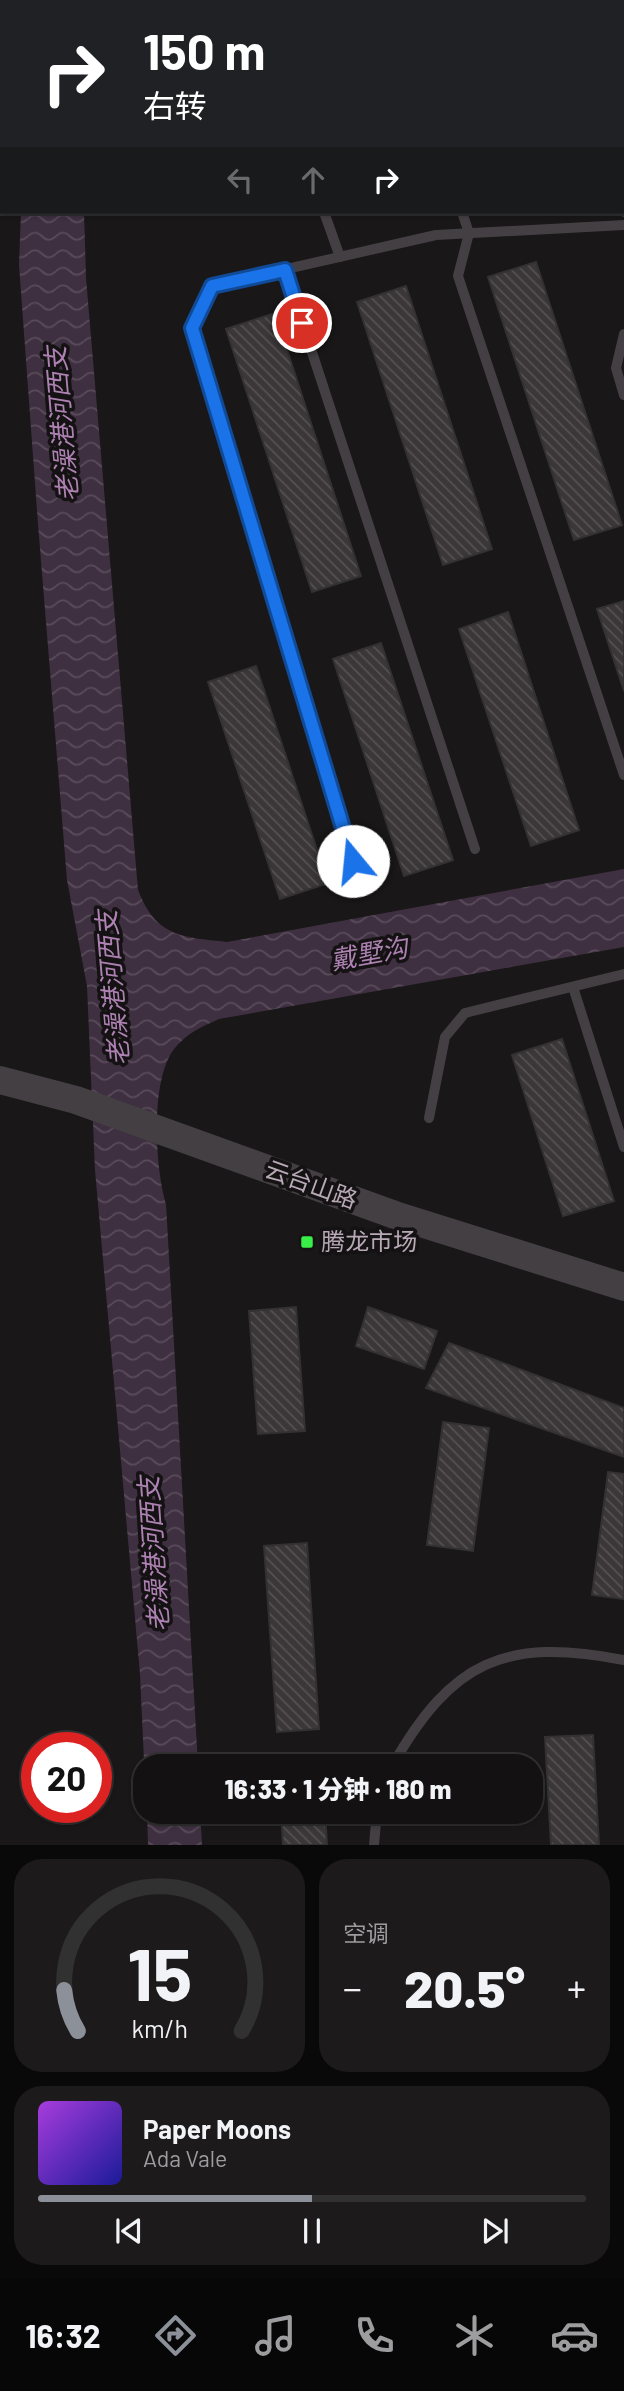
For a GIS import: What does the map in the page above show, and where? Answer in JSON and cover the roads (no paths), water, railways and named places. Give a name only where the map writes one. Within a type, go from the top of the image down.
[{"type":"street","name":"云台山路","points":[[0,1080],[76,1100],[395,1215],[624,1287]]},
{"type":"lane","points":[[325,214],[340,257]]},
{"type":"lane","points":[[463,214],[469,233],[458,276],[624,775]]},
{"type":"lane","points":[[353,861],[192,328],[212,286],[436,235],[624,225]]},
{"type":"lane","points":[[285,270],[475,849]]},
{"type":"lane","points":[[624,334],[615,368],[624,395]]},
{"type":"lane","points":[[429,1118],[445,1037],[465,1013],[624,974]]},
{"type":"lane","points":[[573,987],[624,1147]]},
{"type":"lane","points":[[399,1754],[416,1723],[450,1685],[488,1662],[528,1653],[598,1655],[624,1660]]},
{"type":"lane","points":[[373,1824],[374,1845]]},
{"type":"water","points":[[21,214],[84,214],[86,278],[138,890],[153,917],[172,932],[227,942],[624,869],[624,947],[219,1019],[184,1039],[166,1063],[158,1102],[157,1147],[166,1204],[197,1754],[144,1754],[140,1674],[95,1170],[87,986],[67,880],[19,265]]},
{"type":"water","points":[[147,1824],[201,1824],[202,1845],[148,1845]]},
{"type":"place","name":"腾龙市场","points":[[307,1242]]},
{"type":"water label","name":"老澡港河西支","points":[[62,424]]},
{"type":"water label","name":"戴墅沟","points":[[369,954]]},
{"type":"water label","name":"老澡港河西支","points":[[113,988]]},
{"type":"water label","name":"老澡港河西支","points":[[154,1554]]}]
